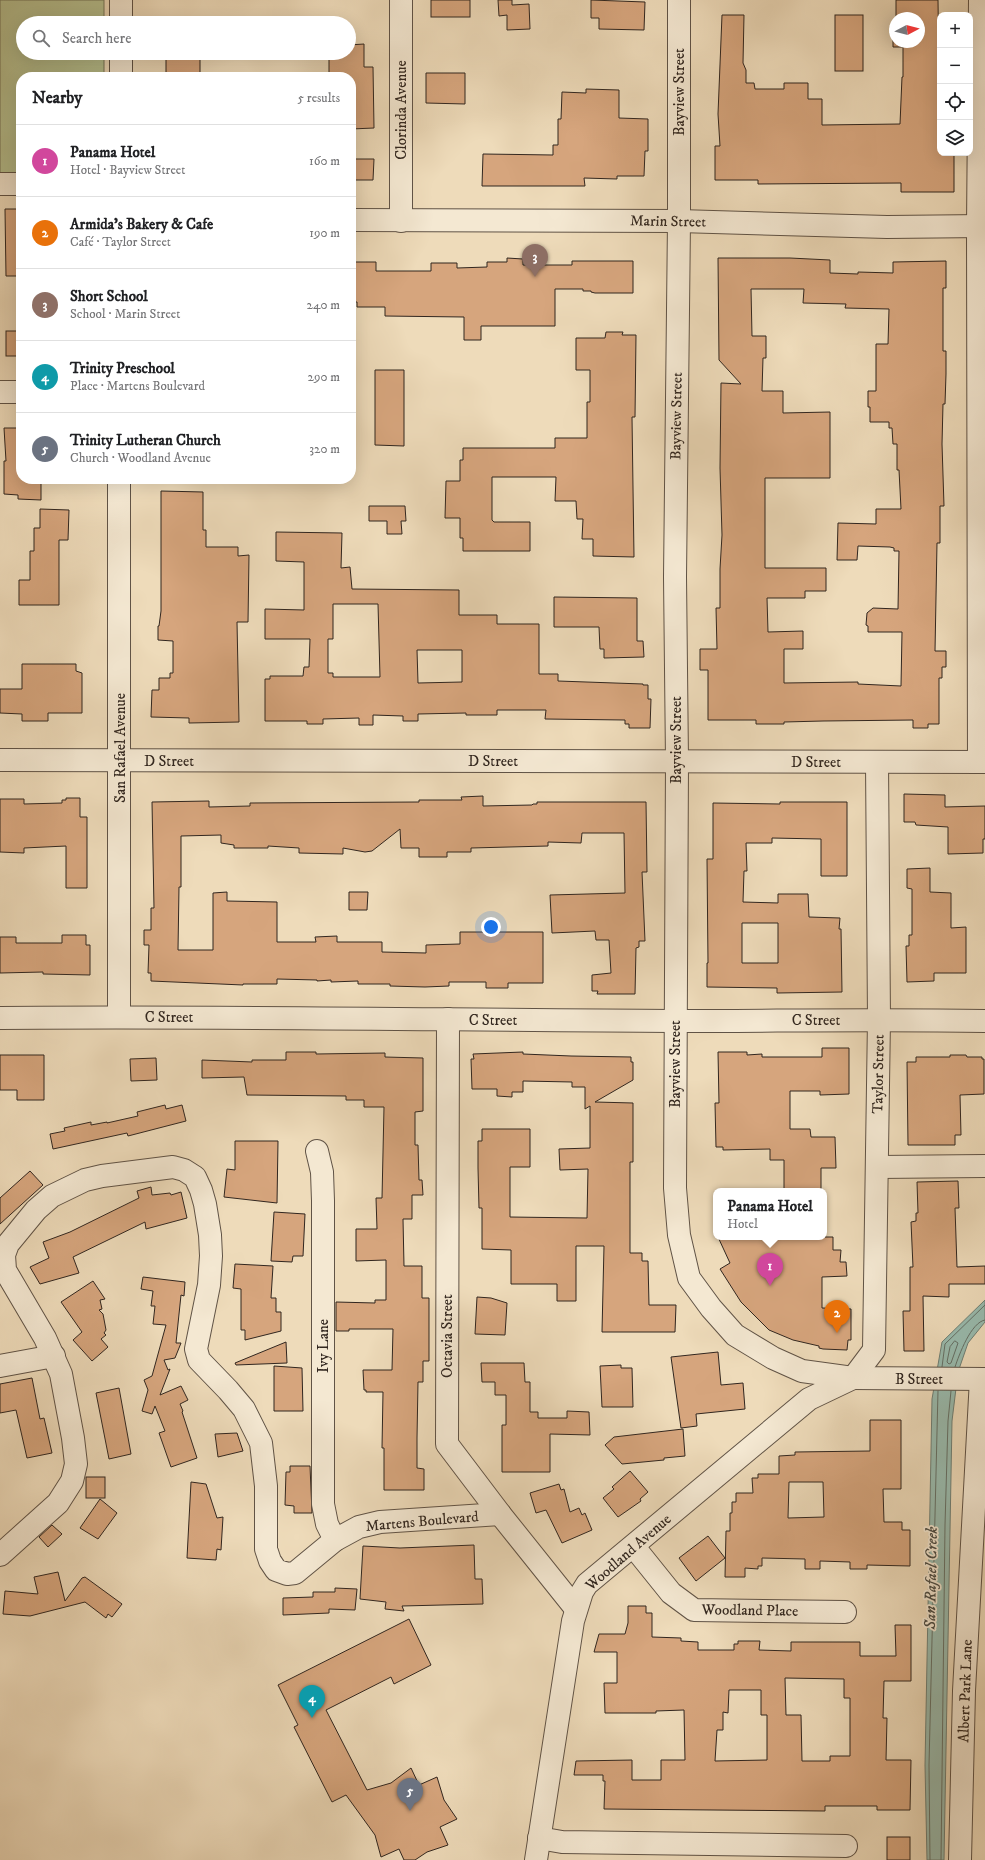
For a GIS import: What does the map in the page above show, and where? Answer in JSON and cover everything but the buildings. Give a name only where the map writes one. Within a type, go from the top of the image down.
[{"type":"street","points":[[121,0],[121,16]]},
{"type":"street","name":"Clorinda Avenue","points":[[401,0],[401,221]]},
{"type":"street","name":"Bayview Street","points":[[679,0],[679,221],[675,577],[676,1188],[679,1235],[689,1278],[711,1308],[736,1335],[773,1358],[802,1371],[852,1378]]},
{"type":"street","points":[[980,0],[982,226],[982,762]]},
{"type":"street","points":[[121,60],[121,72]]},
{"type":"street","points":[[0,184],[16,184]]},
{"type":"street","name":"Marin Street","points":[[356,220],[679,221],[887,227],[982,226]]},
{"type":"street","points":[[0,392],[16,392]]},
{"type":"street","name":"San Rafael Avenue","points":[[119,1017],[120,484]]},
{"type":"street","name":"D Street","points":[[0,760],[982,762]]},
{"type":"street","name":"Taylor Street","points":[[852,1378],[874,1350],[878,1167],[879,1019],[877,762]]},
{"type":"street","name":"C Street","points":[[0,1018],[119,1017],[675,1021],[879,1019],[985,1020]]},
{"type":"street","name":"Octavia Street","points":[[448,1019],[447,1444],[500,1514],[576,1609]]},
{"type":"street","name":"Ivy Lane","points":[[317,1151],[322,1172],[323,1201],[323,1504],[327,1524],[335,1540]]},
{"type":"street","points":[[878,1167],[985,1166]]},
{"type":"street","name":"Martens Boulevard","points":[[0,1555],[58,1503],[72,1481],[76,1464],[73,1438],[62,1381],[54,1356],[5,1270],[4,1256],[8,1244],[36,1210],[52,1196],[85,1180],[102,1176],[173,1167],[184,1170],[194,1178],[201,1190],[210,1235],[211,1256],[209,1285],[196,1350],[199,1360],[244,1409],[261,1443],[266,1486],[266,1549],[270,1561],[276,1570],[287,1574],[295,1573],[335,1540],[359,1527],[380,1522],[500,1514]]},
{"type":"street","points":[[0,1366],[54,1356]]},
{"type":"street","name":"B Street","points":[[852,1378],[983,1379]]},
{"type":"street","name":"Woodland Avenue","points":[[536,1860],[571,1631],[576,1609],[582,1592],[587,1584],[634,1547],[809,1399],[852,1378]]},
{"type":"street","name":"Albert Park Lane","points":[[960,1860],[964,1691],[983,1379]]},
{"type":"street","name":"Woodland Place","points":[[634,1547],[671,1594],[694,1610],[845,1612]]},
{"type":"street","points":[[539,1838],[562,1842],[846,1846]]},
{"type":"green space","points":[[0,0],[104,0],[104,16],[16,16],[16,60],[104,60],[104,72],[16,72],[16,176],[0,176]]},
{"type":"water","name":"San Rafael Creek","points":[[985,1300],[985,1322],[968,1343],[958,1372],[952,1421],[944,1860],[927,1860],[925,1765],[932,1399],[942,1342]]},
{"type":"place","name":"Short School","points":[[535,277]]},
{"type":"place","name":"Panama Hotel","points":[[770,1286]]},
{"type":"place","name":"Armida's Bakery & Cafe","points":[[837,1333]]},
{"type":"place","name":"Trinity Preschool","points":[[312,1718]]},
{"type":"place","name":"Trinity Lutheran Church","points":[[410,1811]]}]
